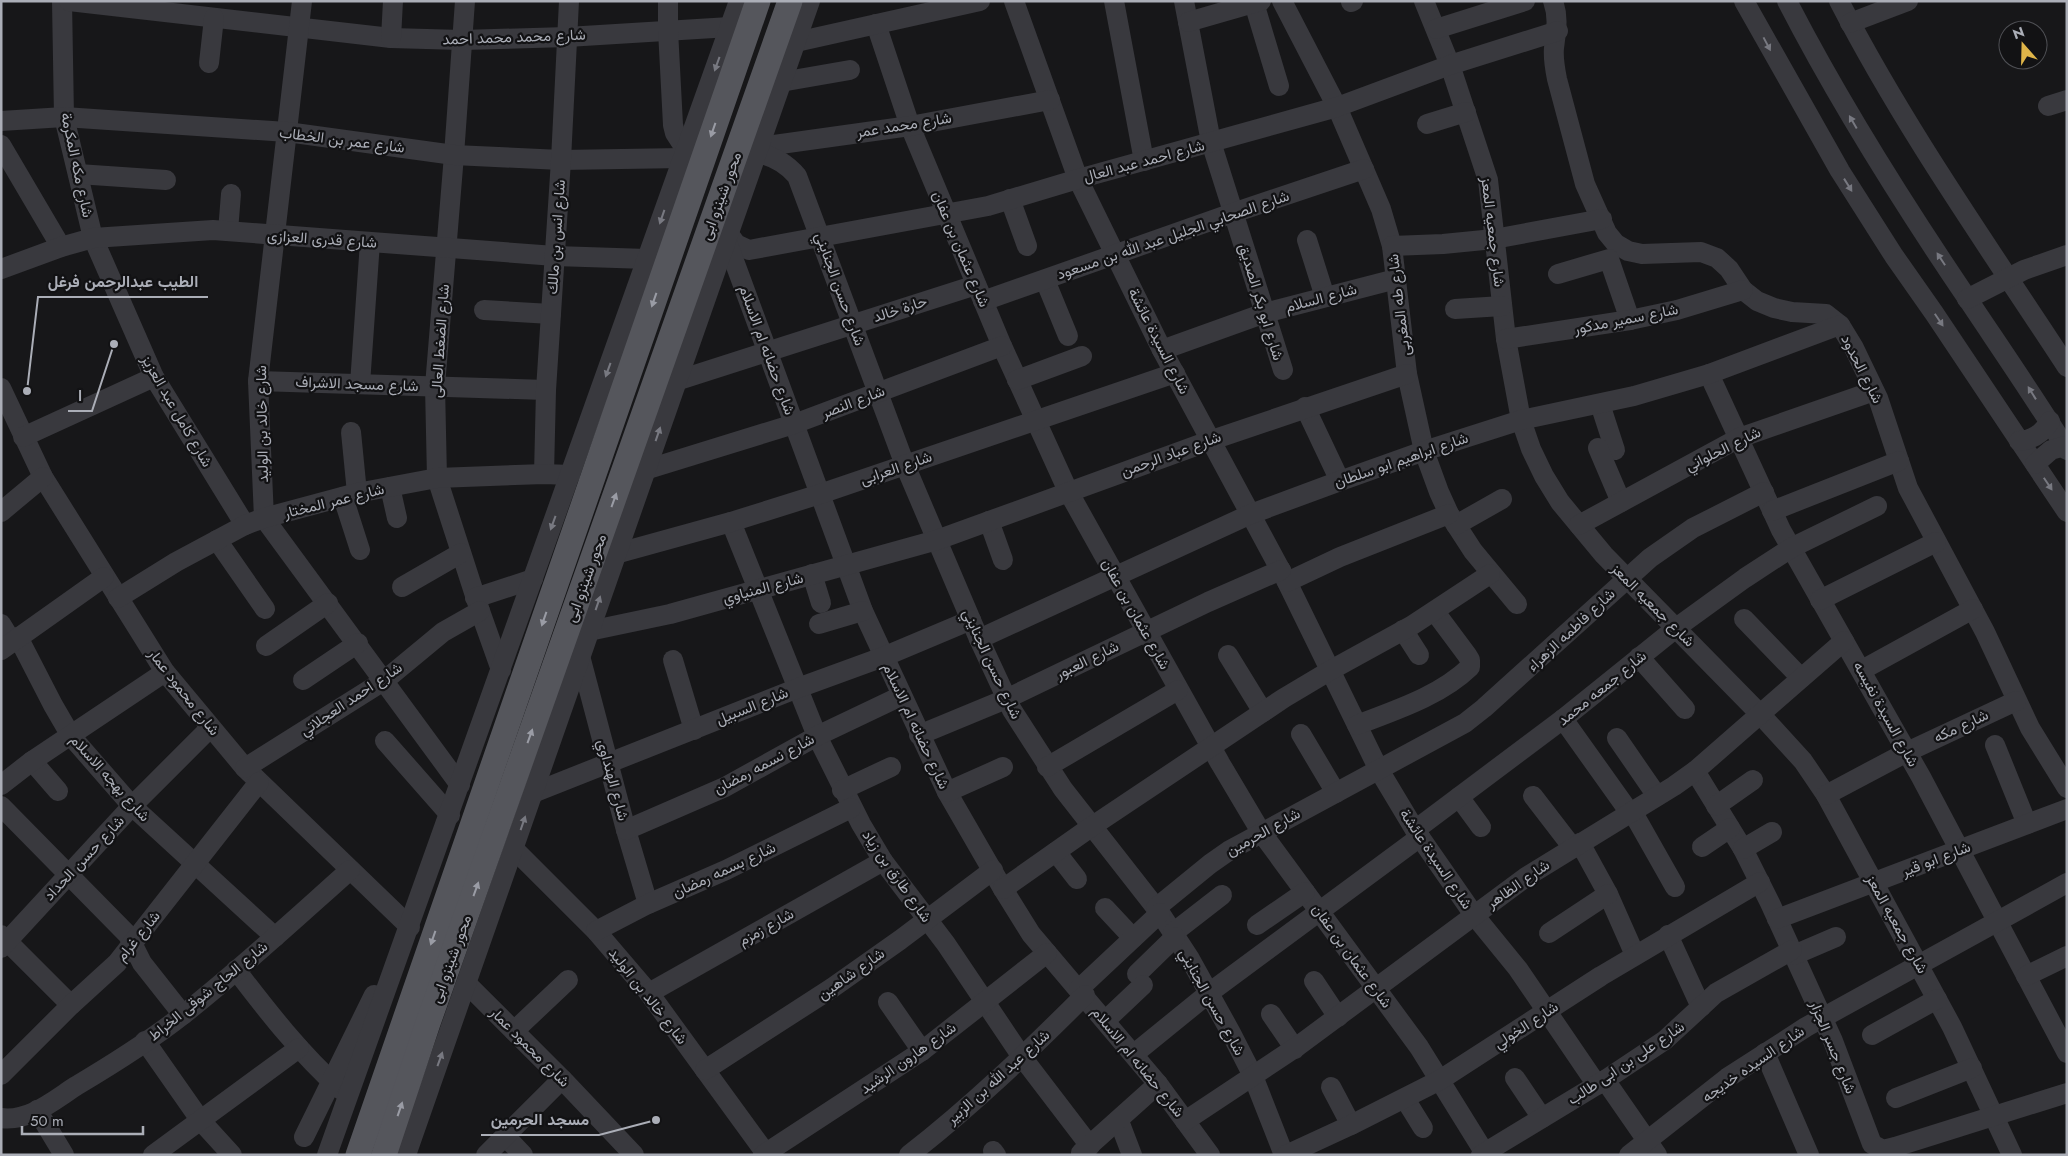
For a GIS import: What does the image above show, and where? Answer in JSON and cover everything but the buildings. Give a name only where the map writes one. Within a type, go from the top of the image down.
[{"type":"main road","name":"محور شينزو ابى","points":[[358,1155],[758,1]]},
{"type":"main road","name":"محور شينزو ابى","points":[[384,1155],[428,1023],[790,1]]},
{"type":"street","name":"شارع مكه المكرمة","points":[[62,1],[64,117],[93,238]]},
{"type":"street","name":"شارع محمد محمد احمد","points":[[68,1],[299,29],[391,38],[462,40],[567,37],[730,27]]},
{"type":"street","name":"شارع خالد بن الوليد","points":[[264,518],[258,381],[302,1]]},
{"type":"street","points":[[391,38],[393,1]]},
{"type":"street","name":"شارع الضغط العالى","points":[[465,1],[435,386],[437,478],[477,605],[501,670]]},
{"type":"street","name":"شارع انس بن مالك","points":[[544,474],[546,390],[569,1]]},
{"type":"street","points":[[668,1],[673,125],[675,134],[685,154]]},
{"type":"street","points":[[327,1155],[347,1095],[378,1017],[450,816],[739,1]]},
{"type":"street","points":[[406,1155],[810,1]]},
{"type":"street","points":[[796,42],[980,1]]},
{"type":"street","name":"شارع السيدة عائشة","points":[[1014,1],[1078,179],[1162,350],[1284,576],[1379,770],[1417,834],[1474,915],[1518,969],[1547,1012],[1652,1148]]},
{"type":"street","points":[[1114,1],[1144,161]]},
{"type":"street","name":"شارع ابو بكر الصديق","points":[[1184,1],[1211,142],[1283,370]]},
{"type":"street","name":"شارع طه المغربى","points":[[1282,1],[1336,107],[1381,209],[1392,246],[1407,374],[1424,451],[1452,519],[1490,574],[1517,604]]},
{"type":"street","name":"شارع جمعيه المعز","points":[[1424,1],[1450,65],[1488,180],[1506,339],[1521,420],[1531,449],[1544,476],[1560,502],[1626,579],[1760,714],[1803,761],[1826,796],[1937,999],[1972,1068],[2012,1155]]},
{"type":"street","points":[[1436,29],[1525,1]]},
{"type":"street","name":"شارع الحدود","points":[[1553,1],[1557,12],[1558,31],[1554,47],[1557,79],[1585,184],[1607,233],[1616,244],[1628,251],[1642,254],[1701,252],[1717,258],[1729,269],[1743,290],[1757,301],[1774,308],[1792,312],[1826,314],[1840,325],[1854,348],[1888,423],[1908,488],[1973,609],[2030,728],[2067,788]]},
{"type":"street","points":[[1744,1],[1840,171],[1894,256],[1940,321],[2067,512]]},
{"type":"street","points":[[1787,1],[1859,132],[2066,448],[2051,450],[2035,464]]},
{"type":"street","points":[[1838,1],[1890,96],[1934,168],[2067,367]]},
{"type":"street","points":[[1850,23],[1908,1]]},
{"type":"street","points":[[1188,22],[1257,2],[1279,86]]},
{"type":"street","points":[[209,63],[214,18]]},
{"type":"street","name":"شارع عثمان بن عفان","points":[[876,24],[910,126],[979,293],[1034,420],[1068,491],[1114,577],[1262,832],[1419,1047],[1484,1154]]},
{"type":"street","name":"شارع احمد عبد العال","points":[[727,236],[736,244],[749,250],[947,215],[1336,107],[1450,65],[1558,31]]},
{"type":"street","points":[[781,82],[850,70]]},
{"type":"street","name":"شارع محمد عمر","points":[[758,150],[910,126],[1050,100]]},
{"type":"street","points":[[1427,124],[1466,112]]},
{"type":"street","name":"شارع عمر بن الخطاب","points":[[1,121],[64,117],[287,132],[454,155],[561,160],[685,154]]},
{"type":"street","points":[[1,145],[62,247]]},
{"type":"street","name":"شارع حسن الجنايني","points":[[758,150],[782,162],[797,176],[906,465],[936,540],[1006,699],[1047,767],[1091,827],[1158,911],[1174,935],[1232,1033],[1253,1076],[1285,1155]]},
{"type":"street","name":"شارع الصحابي الجليل عبد الله بن مسعود","points":[[979,293],[1045,280],[1364,169]]},
{"type":"street","points":[[78,174],[166,180]]},
{"type":"street","points":[[674,184],[677,200],[682,208],[695,218],[711,221],[726,217],[738,206]]},
{"type":"street","points":[[228,231],[231,194]]},
{"type":"street","points":[[1010,199],[1027,246]]},
{"type":"street","points":[[1392,246],[1494,239],[1602,219]]},
{"type":"street","name":"شارع قدرى العزازى","points":[[1,269],[93,238],[213,230],[555,256],[648,259]]},
{"type":"street","name":"شارع حضانه ام الاسلام","points":[[727,236],[863,612],[947,792],[1031,934],[1134,1054],[1210,1155]]},
{"type":"street","name":"شارع كامل عبد العزيز","points":[[93,238],[154,377],[245,525]]},
{"type":"street","points":[[1307,240],[1325,298]]},
{"type":"street","points":[[360,384],[370,242]]},
{"type":"street","points":[[1967,299],[2008,277],[2067,255]]},
{"type":"street","points":[[1558,274],[1609,259],[1630,320]]},
{"type":"street","points":[[637,287],[642,280],[655,271],[679,269],[694,277],[705,298]]},
{"type":"street","name":"شارع السلام","points":[[1162,350],[1265,313],[1396,279]]},
{"type":"street","points":[[1045,280],[1068,336]]},
{"type":"street","name":"شارع سمير مدكور","points":[[1506,339],[1630,320],[1677,310],[1743,290]]},
{"type":"street","name":"حارة خالد","points":[[676,381],[853,324],[979,293]]},
{"type":"street","points":[[1455,309],[1502,306]]},
{"type":"street","points":[[484,310],[551,314]]},
{"type":"street","name":"شارع ابراهيم ابو سلطان","points":[[979,640],[1251,514],[1424,451],[1521,420],[1634,396],[1709,374],[1840,325]]},
{"type":"street","name":"شارع النصر","points":[[645,470],[794,424],[1002,346]]},
{"type":"street","points":[[1017,380],[1082,356]]},
{"type":"street","name":"شارع العرابى","points":[[615,554],[731,522],[820,494],[1175,373]]},
{"type":"street","name":"شارع عباد الرحمن","points":[[936,540],[1305,407],[1407,374]]},
{"type":"street","name":"شارع السيدة نفيسه","points":[[1709,374],[1791,548],[1907,752],[2067,1053]]},
{"type":"street","points":[[23,438],[154,377]]},
{"type":"street","name":"شارع مسجد الاشراف","points":[[258,381],[546,390]]},
{"type":"street","name":"شارع محمود عمار","points":[[1,388],[43,477],[165,672],[245,768],[410,927]]},
{"type":"street","name":"شارع الحلواني","points":[[1579,525],[1739,438],[1874,390]]},
{"type":"street","points":[[1600,404],[1606,449],[1621,502]]},
{"type":"street","points":[[1305,407],[1340,482]]},
{"type":"street","points":[[2019,441],[2034,438],[2046,428],[2050,421]]},
{"type":"street","points":[[351,432],[350,495],[360,550]]},
{"type":"street","points":[[1772,511],[1899,461]]},
{"type":"street","name":"شارع عمر المختار","points":[[118,598],[176,562],[245,525],[264,518],[350,495],[437,478],[544,474],[570,475]]},
{"type":"street","points":[[1,512],[43,477]]},
{"type":"street","points":[[390,487],[397,518]]},
{"type":"street","name":"شارع فاطمه الزهراء","points":[[1379,770],[1443,736],[1484,708],[1650,558],[1693,528],[1764,492]]},
{"type":"street","name":"شارع العبور","points":[[919,735],[1006,699],[1146,631],[1284,576],[1452,519],[1502,499]]},
{"type":"street","name":"شارع جمعه محمد","points":[[1134,1054],[1209,993],[1319,912],[1417,834],[1459,797],[1563,719],[1676,628],[1745,578],[1791,548],[1877,506]]},
{"type":"street","points":[[264,518],[460,784]]},
{"type":"street","points":[[989,521],[1004,560]]},
{"type":"street","name":"شارع طارق بن زياد","points":[[731,522],[817,736],[852,808],[883,861],[928,919],[1085,1150]]},
{"type":"street","points":[[217,540],[265,609]]},
{"type":"street","name":"شارع المنياوي","points":[[589,631],[670,614],[936,540]]},
{"type":"street","points":[[1820,600],[1936,542]]},
{"type":"street","points":[[402,587],[461,553]]},
{"type":"street","points":[[812,574],[822,603]]},
{"type":"street","points":[[1003,889],[1091,827],[1212,748],[1263,712],[1331,670],[1435,612],[1490,574]]},
{"type":"street","points":[[10,643],[104,577]]},
{"type":"street","points":[[477,605],[534,579]]},
{"type":"street","points":[[266,646],[328,603]]},
{"type":"street","name":"شارع احمد العجلاتي","points":[[245,768],[385,680],[477,605]]},
{"type":"street","points":[[1862,670],[1973,609]]},
{"type":"street","points":[[819,624],[863,612]]},
{"type":"street","points":[[1357,725],[1424,697],[1450,683],[1470,666],[1470,660],[1467,655],[1435,612]]},
{"type":"street","points":[[1744,619],[1801,678]]},
{"type":"street","name":"شارع السبيل","points":[[533,793],[798,688],[883,657],[971,620]]},
{"type":"street","name":"شارع بهجه الاسلام","points":[[1,624],[10,643],[53,705],[71,736],[132,806],[275,937]]},
{"type":"street","points":[[1404,630],[1419,655]]},
{"type":"street","name":"شارع الظاهر","points":[[1186,1121],[1295,1049],[1474,915],[1576,845],[1695,771],[1844,641]]},
{"type":"street","points":[[303,680],[358,644]]},
{"type":"street","points":[[1228,655],[1263,712]]},
{"type":"street","name":"شارع الهنداوي","points":[[580,656],[626,830],[648,904]]},
{"type":"street","points":[[1639,657],[1685,709]]},
{"type":"street","points":[[673,660],[694,730]]},
{"type":"street","points":[[1,785],[32,761],[165,672]]},
{"type":"street","points":[[1047,767],[1178,690]]},
{"type":"street","name":"شارع نسمه رمضان","points":[[626,830],[724,787],[817,736],[901,696]]},
{"type":"street","name":"شارع مكه","points":[[1826,796],[1907,752],[2016,700]]},
{"type":"street","points":[[1563,719],[1631,812],[1675,887]]},
{"type":"street","name":"شارع حسن الحداد","points":[[3,941],[132,806],[210,728]]},
{"type":"street","points":[[1301,734],[1336,793]]},
{"type":"street","points":[[1617,738],[1657,796]]},
{"type":"street","points":[[384,741],[450,816]]},
{"type":"street","points":[[1995,746],[2027,824]]},
{"type":"street","points":[[32,761],[58,791]]},
{"type":"street","points":[[842,790],[891,767]]},
{"type":"street","points":[[947,792],[1003,767]]},
{"type":"street","name":"شارع الحرمين","points":[[1082,992],[1158,911],[1210,864],[1262,832],[1379,770]]},
{"type":"street","name":"شارع جسر الجزار","points":[[1695,771],[1743,849],[1760,882],[1823,1018],[1872,1144],[1883,1150],[1895,1147],[2067,1093]]},
{"type":"street","points":[[1716,806],[1753,780]]},
{"type":"street","name":"شارع غرام","points":[[1,1075],[71,1005],[117,963],[259,782]]},
{"type":"street","points":[[1533,796],[1576,845],[1608,894],[1635,955]]},
{"type":"street","points":[[1459,797],[1481,827]]},
{"type":"street","points":[[1,806],[133,943],[137,957],[183,1015]]},
{"type":"street","name":"شارع بسمه رمضان","points":[[596,931],[648,904],[726,870],[852,808]]},
{"type":"street","name":"شارع ابو قير","points":[[1777,919],[2067,809]]},
{"type":"street","points":[[1702,847],[1730,828]]},
{"type":"street","points":[[1743,849],[1772,832]]},
{"type":"street","name":"شارع خالد بن الوليد","points":[[514,849],[596,931],[648,993],[765,1154]]},
{"type":"street","points":[[1056,852],[1077,879]]},
{"type":"street","name":"شارع زمزم","points":[[648,993],[883,861]]},
{"type":"street","name":"شارع الحاج شوقى الخراط","points":[[1,1118],[16,1118],[37,1110],[183,1015],[350,870]]},
{"type":"street","name":"شارع شاهين","points":[[705,1070],[832,988],[993,870]]},
{"type":"street","name":"شارع الخولي","points":[[1285,1155],[1405,1099],[1440,1080],[1635,955],[1760,882]]},
{"type":"street","name":"شارع السيده خديجه","points":[[1629,1155],[1652,1148],[1728,1078],[1765,1053],[1918,964],[2067,883]]},
{"type":"street","points":[[1257,925],[1304,892]]},
{"type":"street","points":[[1549,933],[1608,894]]},
{"type":"street","points":[[1106,1020],[1174,935],[1222,895]]},
{"type":"street","points":[[1105,908],[1133,938]]},
{"type":"street","points":[[1668,935],[1701,1007]]},
{"type":"street","name":"شارع على بن ابى طالب","points":[[1484,1154],[1601,1083],[1665,1040],[1716,993],[1730,984],[1793,952],[1836,937]]},
{"type":"street","points":[[3,941],[71,1005]]},
{"type":"street","name":"شارع هارون الرشيد","points":[[765,1154],[922,1051],[1047,953]]},
{"type":"street","points":[[2026,976],[2067,956]]},
{"type":"street","points":[[236,970],[299,1048],[347,1095]]},
{"type":"street","points":[[304,1137],[382,978]]},
{"type":"street","points":[[514,1031],[568,980]]},
{"type":"street","points":[[1314,981],[1338,1017]]},
{"type":"street","name":"شارع محمود عمار","points":[[467,984],[562,1079],[634,1155]]},
{"type":"street","name":"شارع عبد الله بن الزبير","points":[[909,1155],[974,1102],[1022,1057],[1082,992]]},
{"type":"street","points":[[1872,1035],[1937,999]]},
{"type":"street","points":[[888,1002],[922,1051]]},
{"type":"street","points":[[1271,1014],[1295,1049]]},
{"type":"street","points":[[145,1041],[201,1121],[232,1155]]},
{"type":"street","points":[[153,1155],[299,1048]]},
{"type":"street","points":[[1765,1053],[1806,1153]]},
{"type":"street","points":[[1896,1098],[1972,1068]]},
{"type":"street","points":[[1515,1078],[1542,1118]]},
{"type":"street","points":[[486,1155],[562,1079]]},
{"type":"street","points":[[1085,1150],[1158,1084]]},
{"type":"street","points":[[1331,1087],[1351,1125]]},
{"type":"street","points":[[1405,1099],[1422,1128]]},
{"type":"street","points":[[37,1110],[64,1155]]},
{"type":"street","points":[[1119,1121],[1132,1155]]},
{"type":"street","points":[[505,1136],[523,1155]]},
{"type":"place","name":"ا","points":[[114,344]]},
{"type":"place","name":"الطيب عبدالرحمن فرغل","points":[[27,391]]},
{"type":"place","name":"مسجد الحرمين","points":[[656,1120]]}]
